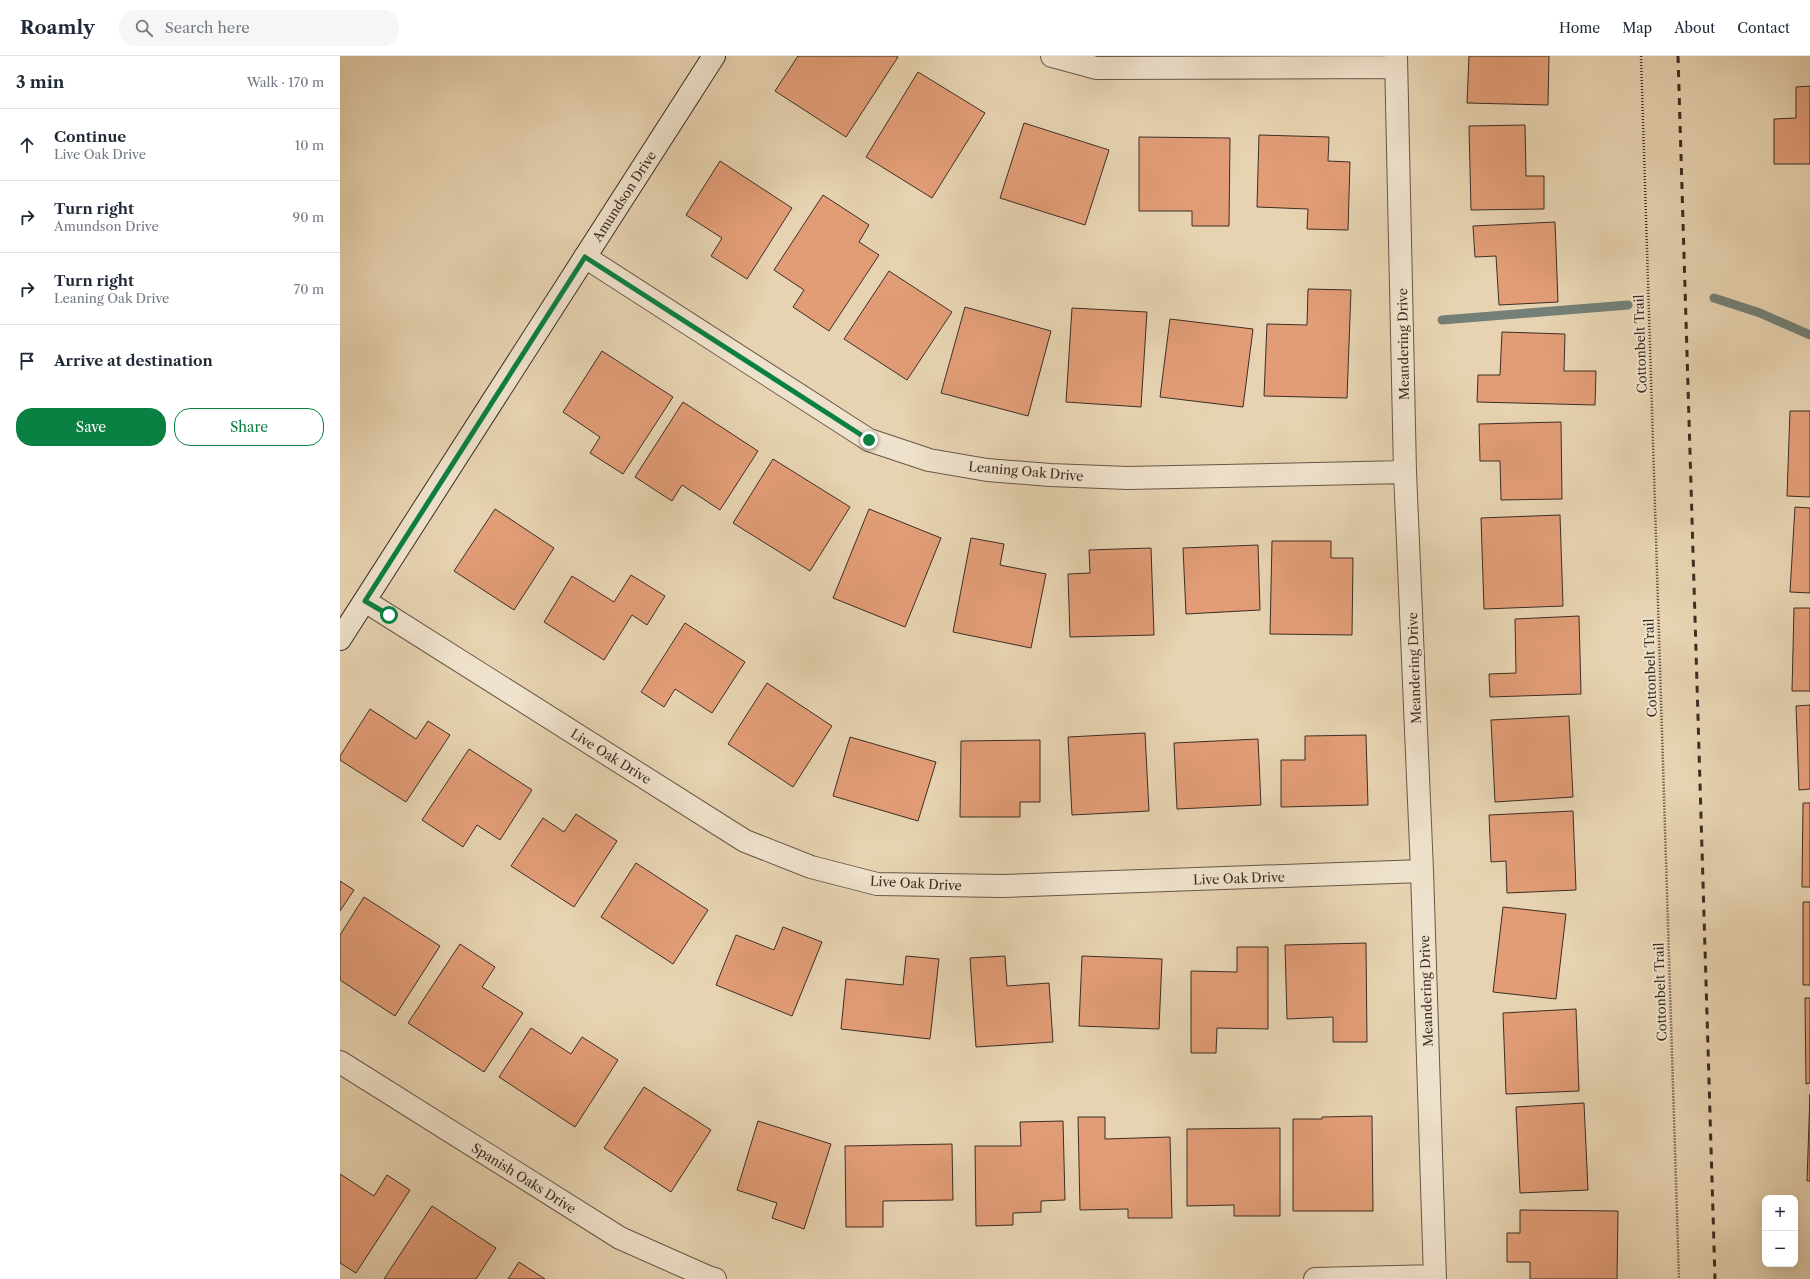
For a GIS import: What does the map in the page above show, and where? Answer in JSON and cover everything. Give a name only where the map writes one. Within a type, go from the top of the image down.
[{"type":"street","name":"Amundson Drive","points":[[340,639],[714,56]]},
{"type":"street","points":[[1052,56],[1096,68],[1396,62]]},
{"type":"street","name":"Meandering Drive","points":[[1396,62],[1405,472],[1422,871],[1435,1277]]},
{"type":"street","name":"Leaning Oak Drive","points":[[585,257],[869,440],[929,460],[987,470],[1050,475],[1128,478],[1405,472]]},
{"type":"street","name":"Live Oak Drive","points":[[365,601],[745,841],[810,867],[877,884],[1002,886],[1422,871]]},
{"type":"street","name":"Spanish Oaks Drive","points":[[340,1062],[620,1238],[715,1279]]},
{"type":"street","points":[[1315,1279],[1435,1277]]},
{"type":"path","name":"Cottonbelt Trail","points":[[1641,56],[1679,1279]]},
{"type":"building","points":[[798,56],[898,57],[846,137],[775,91]]},
{"type":"building","points":[[1469,56],[1549,56],[1548,105],[1467,103]]},
{"type":"building","points":[[918,72],[985,113],[932,198],[866,157]]},
{"type":"building","points":[[1810,86],[1810,164],[1774,164],[1774,119],[1796,118],[1796,87]]},
{"type":"building","points":[[1024,123],[1109,150],[1085,225],[1000,198]]},
{"type":"building","points":[[1525,125],[1526,176],[1544,176],[1544,209],[1471,210],[1469,126]]},
{"type":"building","points":[[1259,135],[1329,137],[1328,161],[1350,162],[1348,230],[1307,229],[1308,209],[1257,207]]},
{"type":"building","points":[[1139,137],[1230,138],[1229,226],[1192,226],[1192,211],[1139,211]]},
{"type":"building","points":[[720,161],[792,208],[747,279],[711,256],[722,238],[686,215]]},
{"type":"building","points":[[823,195],[869,225],[859,242],[879,255],[829,331],[793,307],[804,290],[774,270]]},
{"type":"building","points":[[1555,222],[1558,302],[1499,305],[1496,256],[1475,257],[1473,226]]},
{"type":"building","points":[[889,271],[952,312],[907,380],[844,339]]},
{"type":"building","points":[[1308,289],[1351,290],[1347,398],[1264,396],[1267,324],[1307,325]]},
{"type":"building","points":[[965,307],[1051,331],[1028,416],[941,393]]},
{"type":"building","points":[[1072,308],[1147,312],[1141,407],[1066,402]]},
{"type":"building","points":[[1170,319],[1253,329],[1243,407],[1160,397]]},
{"type":"building","points":[[1502,332],[1565,334],[1564,371],[1596,371],[1595,405],[1477,402],[1478,375],[1500,375]]},
{"type":"building","points":[[602,351],[673,397],[623,474],[590,453],[600,437],[563,412]]},
{"type":"building","points":[[683,402],[758,451],[720,510],[682,485],[672,501],[635,477]]},
{"type":"building","points":[[1790,411],[1810,411],[1810,497],[1787,496]]},
{"type":"building","points":[[1561,422],[1562,499],[1501,500],[1500,461],[1480,461],[1479,424]]},
{"type":"building","points":[[773,459],[850,507],[810,571],[733,523]]},
{"type":"building","points":[[1795,507],[1810,508],[1810,593],[1790,592]]},
{"type":"building","points":[[495,509],[554,548],[514,610],[454,571]]},
{"type":"building","points":[[869,509],[941,538],[905,627],[833,598]]},
{"type":"building","points":[[1560,515],[1563,606],[1484,609],[1481,518]]},
{"type":"building","points":[[971,538],[1004,544],[1000,565],[1046,574],[1031,648],[953,632]]},
{"type":"building","points":[[1272,541],[1331,541],[1331,558],[1353,558],[1352,635],[1270,634]]},
{"type":"building","points":[[1258,545],[1260,610],[1186,614],[1183,548]]},
{"type":"building","points":[[1151,548],[1154,635],[1070,637],[1068,574],[1090,573],[1089,550]]},
{"type":"building","points":[[631,575],[665,596],[647,625],[632,615],[604,660],[544,622],[572,576],[614,602]]},
{"type":"building","points":[[1794,608],[1810,608],[1810,691],[1792,691]]},
{"type":"building","points":[[1579,616],[1581,694],[1490,697],[1489,674],[1516,673],[1515,619]]},
{"type":"building","points":[[685,623],[745,662],[712,713],[675,689],[664,707],[641,692]]},
{"type":"building","points":[[767,683],[832,726],[793,787],[728,744]]},
{"type":"building","points":[[1810,705],[1810,789],[1799,790],[1796,706]]},
{"type":"building","points":[[370,709],[416,739],[428,721],[450,735],[406,802],[340,760],[340,756]]},
{"type":"building","points":[[1569,716],[1573,797],[1495,802],[1491,720]]},
{"type":"building","points":[[1145,733],[1149,811],[1072,815],[1068,737]]},
{"type":"building","points":[[1366,735],[1368,805],[1281,807],[1281,760],[1305,760],[1305,736]]},
{"type":"building","points":[[850,737],[936,762],[918,821],[833,796]]},
{"type":"building","points":[[1258,739],[1261,805],[1177,809],[1174,743]]},
{"type":"building","points":[[1040,740],[1040,802],[1020,802],[1020,817],[960,817],[961,741]]},
{"type":"building","points":[[469,749],[532,790],[500,840],[477,825],[463,847],[422,820]]},
{"type":"building","points":[[1803,803],[1810,803],[1810,887],[1802,887]]},
{"type":"building","points":[[1573,811],[1576,890],[1507,893],[1506,861],[1491,862],[1489,815]]},
{"type":"building","points":[[576,814],[617,841],[574,907],[511,866],[543,818],[564,832]]},
{"type":"building","points":[[636,863],[708,910],[673,964],[601,917]]},
{"type":"building","points":[[340,881],[354,890],[340,911]]},
{"type":"building","points":[[364,897],[440,946],[395,1016],[340,980],[340,935]]},
{"type":"building","points":[[1803,902],[1810,902],[1810,985],[1803,985]]},
{"type":"building","points":[[1503,907],[1566,914],[1556,999],[1493,992]]},
{"type":"building","points":[[783,927],[822,942],[792,1016],[716,985],[736,935],[774,950]]},
{"type":"building","points":[[1366,943],[1367,1042],[1333,1042],[1333,1017],[1287,1019],[1285,945]]},
{"type":"building","points":[[460,944],[495,967],[482,987],[523,1013],[484,1072],[408,1023]]},
{"type":"building","points":[[1237,947],[1268,947],[1268,1029],[1217,1028],[1216,1053],[1191,1053],[1191,971],[1237,972]]},
{"type":"building","points":[[906,956],[939,959],[930,1039],[841,1029],[846,979],[903,985]]},
{"type":"building","points":[[1005,956],[1007,986],[1049,983],[1053,1042],[976,1047],[970,958]]},
{"type":"building","points":[[1082,956],[1162,959],[1159,1029],[1079,1026]]},
{"type":"building","points":[[1805,998],[1810,998],[1810,1083],[1806,1084]]},
{"type":"building","points":[[1576,1009],[1579,1091],[1506,1094],[1503,1013]]},
{"type":"building","points":[[531,1028],[571,1054],[582,1037],[618,1060],[575,1127],[499,1077]]},
{"type":"building","points":[[644,1087],[711,1130],[671,1192],[604,1148]]},
{"type":"building","points":[[1810,1094],[1810,1181],[1807,1181]]},
{"type":"building","points":[[1584,1103],[1588,1190],[1520,1193],[1516,1107]]},
{"type":"building","points":[[1372,1116],[1373,1211],[1293,1211],[1293,1119]]},
{"type":"building","points":[[1078,1117],[1105,1117],[1105,1139],[1170,1137],[1172,1218],[1128,1218],[1128,1209],[1080,1210]]},
{"type":"building","points":[[758,1121],[831,1144],[804,1229],[772,1218],[777,1203],[737,1190]]},
{"type":"building","points":[[1063,1121],[1065,1200],[1041,1201],[1041,1212],[1013,1213],[1013,1225],[976,1226],[975,1146],[1021,1146],[1020,1122]]},
{"type":"building","points":[[1280,1128],[1280,1216],[1234,1216],[1234,1205],[1187,1206],[1187,1129]]},
{"type":"building","points":[[952,1144],[953,1200],[883,1201],[883,1227],[846,1227],[845,1146]]},
{"type":"building","points":[[340,1174],[374,1196],[387,1175],[410,1190],[356,1273],[340,1263]]},
{"type":"building","points":[[432,1206],[496,1248],[476,1279],[384,1279]]},
{"type":"building","points":[[1520,1210],[1618,1211],[1617,1279],[1530,1279],[1530,1262],[1507,1262],[1507,1233],[1520,1233]]},
{"type":"building","points":[[519,1262],[545,1279],[508,1279]]},
{"type":"waterway","points":[[1714,298],[1760,313],[1810,335]]},
{"type":"waterway","points":[[1442,320],[1628,305]]},
{"type":"railway","points":[[1678,56],[1715,1279]]},
{"type":"route","points":[[389,615],[365,601],[585,257],[869,440]]}]
